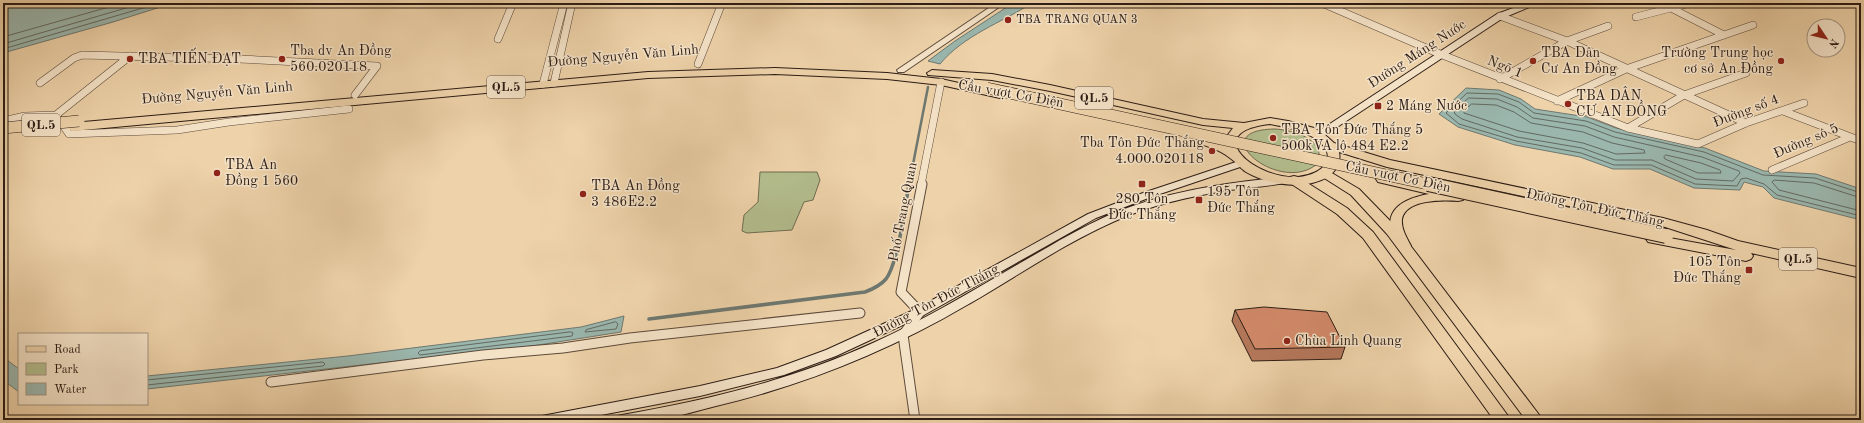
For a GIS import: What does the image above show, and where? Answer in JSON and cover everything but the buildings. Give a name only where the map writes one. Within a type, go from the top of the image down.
[{"type":"main road","name":"Đường Máng Nước","points":[[1318,135],[1500,16],[1535,3]]},
{"type":"main road","name":"Đường Nguyễn Văn Linh","points":[[3,128],[351,103],[698,64],[822,65],[901,70],[943,78],[1193,138],[1215,145],[1260,174],[1290,180]]},
{"type":"main road","name":"Đường Nguyễn Văn Linh","points":[[3,134],[75,124],[355,95],[549,80],[775,70],[943,78],[982,76],[1021,82],[1203,122],[1243,126],[1255,122],[1279,122],[1295,125],[1318,135],[1329,145]]},
{"type":"main road","name":"Cầu vượt Cơ Điện","points":[[943,78],[988,85],[1665,232],[1736,249]]},
{"type":"main road","points":[[1238,159],[1230,146],[1232,137],[1243,126]]},
{"type":"main road","points":[[1290,180],[1312,178],[1328,170],[1334,155],[1329,145]]},
{"type":"main road","name":"Đường Tôn Đức Thắng","points":[[1329,145],[1387,163],[1676,226],[1736,249],[1861,282]]},
{"type":"main road","name":"Đường Tôn Đức Thắng","points":[[547,420],[700,391],[779,372],[831,353],[877,334],[920,312],[1092,216],[1238,159]]},
{"type":"main road","points":[[1328,170],[1355,192],[1380,217],[1404,246],[1535,420]]},
{"type":"main road","name":"Đường Tôn Đức Thắng","points":[[1328,170],[1681,245],[1736,249],[1861,273]]},
{"type":"main road","points":[[1290,180],[1342,211],[1360,227],[1402,280],[1503,420]]},
{"type":"main road","name":"Đường Tôn Đức Thắng","points":[[622,420],[684,409],[758,390],[830,367],[903,335],[1067,242],[1103,223],[1133,210],[1189,193],[1234,185],[1290,180]]},
{"type":"main road","points":[[1404,246],[1395,227],[1397,217],[1403,208],[1414,200],[1430,197],[1458,197]]},
{"type":"main road","points":[[1402,280],[1401,275],[1407,270],[1420,272],[1426,277]]},
{"type":"street","points":[[498,39],[513,3]]},
{"type":"street","points":[[549,80],[564,3]]},
{"type":"street","points":[[549,80],[572,3]]},
{"type":"street","points":[[698,64],[722,3]]},
{"type":"street","points":[[901,70],[1001,3]]},
{"type":"street","name":"Ngõ 1","points":[[1322,3],[1500,79],[1628,128],[1698,144]]},
{"type":"street","points":[[1661,3],[1724,35]]},
{"type":"street","points":[[1636,17],[1690,3]]},
{"type":"street","points":[[1500,16],[1566,42],[1746,123]]},
{"type":"street","points":[[1557,101],[1626,69],[1753,25]]},
{"type":"street","points":[[1500,79],[1566,42],[1608,26]]},
{"type":"street","points":[[40,83],[74,58],[82,55],[239,59],[377,66],[355,95]]},
{"type":"street","points":[[3,121],[25,116],[56,115],[130,56]]},
{"type":"street","points":[[1628,128],[1684,95],[1746,73]]},
{"type":"street","name":"Phố Trang Quan","points":[[920,312],[901,292],[943,78]]},
{"type":"street","name":"Đường số 4","points":[[1698,144],[1746,123],[1804,103]]},
{"type":"street","points":[[56,115],[69,134],[177,130],[229,122],[349,109]]},
{"type":"street","points":[[1783,111],[1861,141]]},
{"type":"street","name":"Đường sô 5","points":[[1772,170],[1850,137]]},
{"type":"street","points":[[915,420],[903,335],[920,312]]},
{"type":"street","points":[[271,382],[483,355],[563,348],[630,338],[860,313]]},
{"type":"green space","points":[[1275,129],[1299,134],[1313,142],[1319,155],[1318,163],[1303,171],[1286,172],[1269,167],[1255,159],[1246,149],[1245,140],[1254,132]]},
{"type":"green space","points":[[760,172],[817,172],[820,180],[813,200],[804,202],[792,230],[747,233],[742,231],[744,215],[758,202]]},
{"type":"water","points":[[17,3],[173,3],[113,22],[3,53],[3,7]]},
{"type":"water","points":[[1013,3],[1032,3],[971,37],[940,64],[928,61],[955,41]]},
{"type":"water","points":[[1466,88],[1499,90],[1521,99],[1535,109],[1587,117],[1616,128],[1705,148],[1764,171],[1816,174],[1861,189],[1861,220],[1774,198],[1763,187],[1744,182],[1740,190],[1694,188],[1650,169],[1613,169],[1580,157],[1515,145],[1458,127],[1439,114]]},
{"type":"water","points":[[624,316],[621,332],[532,346],[148,389],[148,376],[348,356],[581,327]]},
{"type":"water","points":[[3,357],[18,368],[18,391],[3,380]]},
{"type":"waterway","points":[[909,185],[928,87]]},
{"type":"waterway","points":[[649,319],[865,292],[874,288],[886,279],[894,261],[909,184]]},
{"type":"place","name":"TBA TRANG QUAN 3","points":[[1008,20]]},
{"type":"place","name":"TBA TIẾN ĐẠT","points":[[130,59]]},
{"type":"place","name":"Tba dv An Đồng 560.020118","points":[[282,59]]},
{"type":"place","name":"TBA Dân Cư An Đồng","points":[[1533,61]]},
{"type":"place","name":"Trường Trung học cơ sở An Đồng","points":[[1781,61]]},
{"type":"place","name":"TBA DÂN CƯ AN ĐỒNG","points":[[1568,104]]},
{"type":"place","name":"2 Máng Nước","points":[[1378,106]]},
{"type":"place","name":"TBA Tôn Đức Thắng 5 500kVA lộ 484 E2.2","points":[[1273,138]]},
{"type":"place","name":"Tba Tôn Đức Thắng 4.000.020118","points":[[1212,151]]},
{"type":"place","name":"TBA An Đồng 1 560","points":[[217,173]]},
{"type":"place","name":"280 Tôn Đức Thắng","points":[[1142,184]]},
{"type":"place","name":"TBA An Đồng 3 486E2.2","points":[[583,194]]},
{"type":"place","name":"195 Tôn Đức Thắng","points":[[1199,200]]},
{"type":"place","name":"105 Tôn Đức Thắng","points":[[1749,270]]},
{"type":"place","name":"Chùa Linh Quang","points":[[1287,341]]}]
